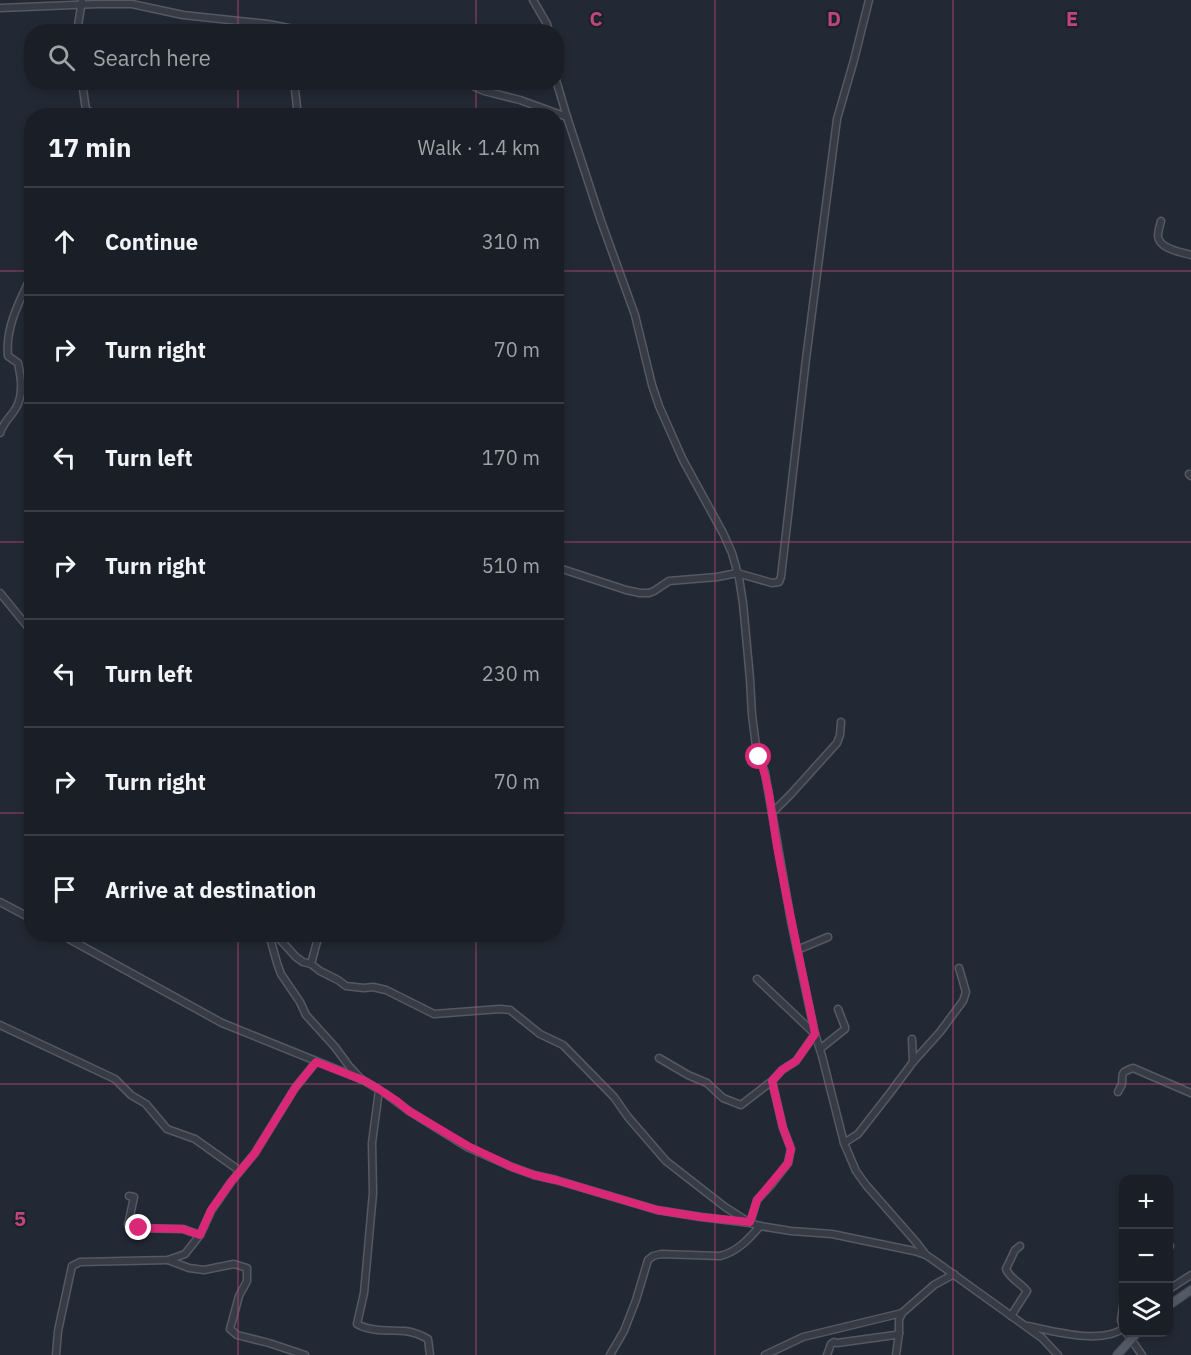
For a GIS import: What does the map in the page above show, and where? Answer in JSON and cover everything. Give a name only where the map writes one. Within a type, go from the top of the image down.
[{"type":"main road","points":[[1173,1303],[1191,1290]]},
{"type":"main road","points":[[1117,1355],[1123,1337]]},
{"type":"street","points":[[533,0],[547,24]]},
{"type":"street","points":[[564,570],[626,590],[649,593],[669,581],[737,573],[772,584],[779,582],[837,119],[868,0]]},
{"type":"street","points":[[0,8],[81,3],[132,4],[183,15],[268,24]]},
{"type":"street","points":[[77,24],[81,3]]},
{"type":"street","points":[[83,90],[85,108]]},
{"type":"street","points":[[296,90],[297,108]]},
{"type":"street","points":[[482,90],[542,108]]},
{"type":"street","points":[[559,90],[635,315],[659,406],[683,460],[732,553],[747,630],[753,734],[765,773],[790,921],[815,1034],[844,1143],[856,1172],[926,1255],[1042,1338],[1058,1355]]},
{"type":"street","points":[[1161,221],[1158,237],[1161,243],[1168,249],[1191,255]]},
{"type":"street","points":[[0,433],[16,407],[21,390],[18,363],[8,356],[7,345],[15,312],[24,292]]},
{"type":"street","points":[[0,593],[24,622]]},
{"type":"street","points":[[772,813],[837,743],[841,722]]},
{"type":"street","points":[[0,902],[24,915]]},
{"type":"street","points":[[797,950],[828,937]]},
{"type":"street","points":[[75,942],[222,1023],[363,1080],[468,1146],[523,1171],[657,1210],[750,1222]]},
{"type":"street","points":[[271,942],[281,974],[306,1014],[363,1080]]},
{"type":"street","points":[[282,942],[303,962],[311,964],[346,986],[386,990],[434,1014],[510,1010],[540,1034],[563,1046],[614,1097],[666,1161],[725,1207],[750,1222],[760,1226],[832,1234],[926,1255]]},
{"type":"street","points":[[311,964],[318,942]]},
{"type":"street","points":[[844,1143],[861,1130],[963,1002],[966,992],[959,968]]},
{"type":"street","points":[[757,979],[815,1034]]},
{"type":"street","points":[[820,1049],[845,1029],[838,1009]]},
{"type":"street","points":[[0,1025],[115,1079],[130,1095],[147,1104],[166,1129],[195,1138],[240,1171]]},
{"type":"street","points":[[659,1059],[707,1083],[723,1098],[741,1105],[796,1061],[815,1034]]},
{"type":"street","points":[[912,1039],[913,1062]]},
{"type":"street","points":[[56,1355],[58,1331],[72,1266],[80,1262],[168,1260],[185,1254],[200,1235],[211,1210],[255,1153],[295,1088],[316,1062]]},
{"type":"street","points":[[1118,1092],[1122,1083],[1121,1075],[1134,1068],[1191,1093]]},
{"type":"street","points":[[750,1222],[757,1200],[788,1163],[791,1149],[783,1128],[772,1081]]},
{"type":"street","points":[[379,1089],[372,1143],[372,1203],[363,1301],[357,1324],[365,1329],[417,1334],[428,1339],[430,1355]]},
{"type":"street","points":[[129,1196],[134,1197],[128,1225],[132,1228],[183,1229],[200,1235]]},
{"type":"street","points":[[610,1355],[624,1331],[648,1260],[662,1254],[720,1256],[728,1254],[745,1243],[760,1226]]},
{"type":"street","points":[[1011,1316],[1027,1291],[1005,1269],[1015,1250],[1020,1246]]},
{"type":"street","points":[[168,1260],[189,1268],[204,1270],[234,1264],[247,1268],[247,1281],[239,1296],[230,1329],[237,1335],[304,1355]]},
{"type":"street","points":[[896,1355],[898,1320],[902,1312],[934,1286],[954,1274]]},
{"type":"street","points":[[1173,1287],[1191,1275]]},
{"type":"street","points":[[765,1355],[803,1337],[902,1312]]},
{"type":"street","points":[[1024,1325],[1073,1335],[1098,1336],[1119,1333]]},
{"type":"street","points":[[827,1355],[834,1342],[899,1333]]},
{"type":"street","points":[[1129,1337],[1142,1355]]},
{"type":"route","points":[[139,1228],[183,1229],[200,1235],[211,1210],[255,1153],[300,1080],[316,1062],[363,1080],[432,1125],[468,1146],[512,1167],[657,1210],[750,1222],[757,1200],[788,1163],[791,1149],[783,1128],[772,1081],[782,1070],[796,1061],[815,1034],[790,921],[766,779],[759,757]]}]
